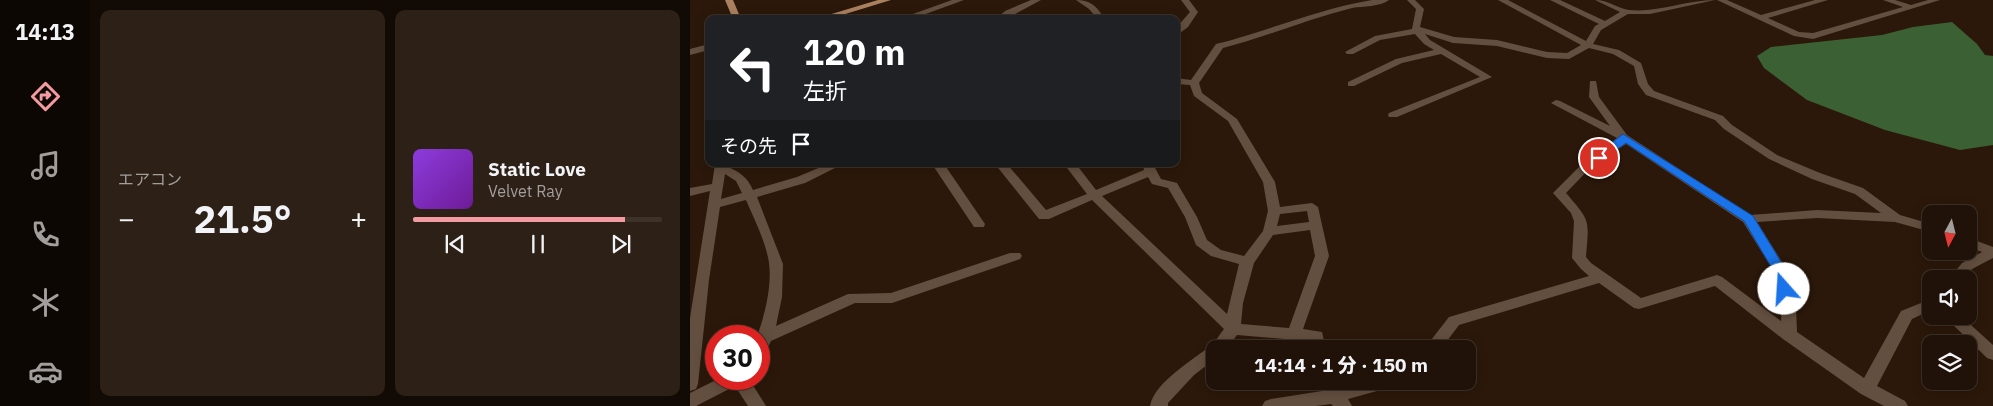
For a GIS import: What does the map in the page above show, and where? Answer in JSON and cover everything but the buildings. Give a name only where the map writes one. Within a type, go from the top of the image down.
[{"type":"main road","points":[[729,0],[735,15]]},
{"type":"main road","points":[[834,15],[888,0]]},
{"type":"street","points":[[915,15],[960,0]]},
{"type":"street","points":[[1005,15],[1037,0]]},
{"type":"street","points":[[1080,0],[1092,7],[1098,15]]},
{"type":"street","points":[[1180,29],[1194,12],[1185,0]]},
{"type":"street","points":[[1224,340],[1233,329],[1236,302],[1247,262],[1269,231],[1274,211],[1269,182],[1232,119],[1198,94],[1194,83],[1204,65],[1214,57],[1219,46],[1248,39],[1280,27],[1351,6],[1385,0]]},
{"type":"street","points":[[1411,0],[1420,9],[1416,30]]},
{"type":"street","points":[[1502,0],[1588,44],[1616,52],[1638,65],[1643,84],[1650,93],[1670,102],[1719,118],[1728,127],[1772,157],[1816,176],[1859,191],[1894,218]]},
{"type":"street","points":[[1554,0],[1604,24]]},
{"type":"street","points":[[1599,0],[1626,12],[1650,12],[1711,0]]},
{"type":"street","points":[[1662,0],[1679,7]]},
{"type":"street","points":[[1721,0],[1797,34],[1813,36],[1936,0]]},
{"type":"street","points":[[1762,17],[1824,0]]},
{"type":"street","points":[[1887,0],[1910,8]]},
{"type":"street","points":[[1350,52],[1378,38],[1416,30],[1453,40],[1497,43],[1557,57],[1570,56],[1588,44],[1598,28],[1626,12]]},
{"type":"street","points":[[1393,115],[1487,77],[1427,42],[1416,30]]},
{"type":"street","points":[[692,51],[705,48]]},
{"type":"street","points":[[1351,84],[1399,61],[1442,51]]},
{"type":"street","points":[[1180,81],[1194,83]]},
{"type":"street","points":[[1593,83],[1594,97],[1623,137]]},
{"type":"street","points":[[1556,103],[1623,137],[1748,219],[1780,270],[1789,307],[1789,335]]},
{"type":"street","points":[[1623,137],[1622,141],[1610,151],[1587,165],[1559,193],[1576,211],[1581,220],[1579,258],[1586,266],[1639,304],[1717,280],[1789,335],[1867,389],[1899,406]]},
{"type":"street","points":[[690,384],[696,281],[714,205],[720,167]]},
{"type":"street","points":[[722,167],[740,178],[751,196],[776,262],[772,310],[769,325]]},
{"type":"street","points":[[714,205],[751,196],[801,180],[830,167]]},
{"type":"street","points":[[940,167],[979,224]]},
{"type":"street","points":[[1003,167],[1044,216],[1094,195],[1149,167],[1156,181],[1173,186],[1202,242],[1216,253],[1247,262]]},
{"type":"street","points":[[1072,167],[1094,195],[1233,329],[1316,336],[1317,340]]},
{"type":"street","points":[[690,192],[717,186]]},
{"type":"street","points":[[1274,211],[1312,207],[1322,256],[1294,334]]},
{"type":"street","points":[[1748,219],[1817,214],[1894,218],[1922,226]]},
{"type":"street","points":[[1269,231],[1316,225]]},
{"type":"street","points":[[1978,246],[1993,252]]},
{"type":"street","points":[[1964,270],[1967,266],[1993,252]]},
{"type":"street","points":[[770,335],[853,298],[892,298],[1015,256]]},
{"type":"street","points":[[1439,340],[1454,321],[1601,277]]},
{"type":"street","points":[[1867,389],[1906,315],[1922,308]]},
{"type":"street","points":[[1961,325],[1993,354]]},
{"type":"street","points":[[1159,406],[1160,400],[1188,370],[1206,357]]},
{"type":"street","points":[[690,400],[710,390]]},
{"type":"street","points":[[747,390],[757,406]]},
{"type":"street","points":[[1331,390],[1339,401]]},
{"type":"street","points":[[1271,406],[1339,401],[1366,390]]},
{"type":"green space","points":[[1952,22],[1977,44],[1985,55],[1993,56],[1993,145],[1960,150],[1885,130],[1807,100],[1764,68],[1757,56],[1771,47],[1882,35],[1913,27]]},
{"type":"route","points":[[1599,158],[1622,141],[1623,137],[1748,219],[1780,270],[1784,289]]}]
